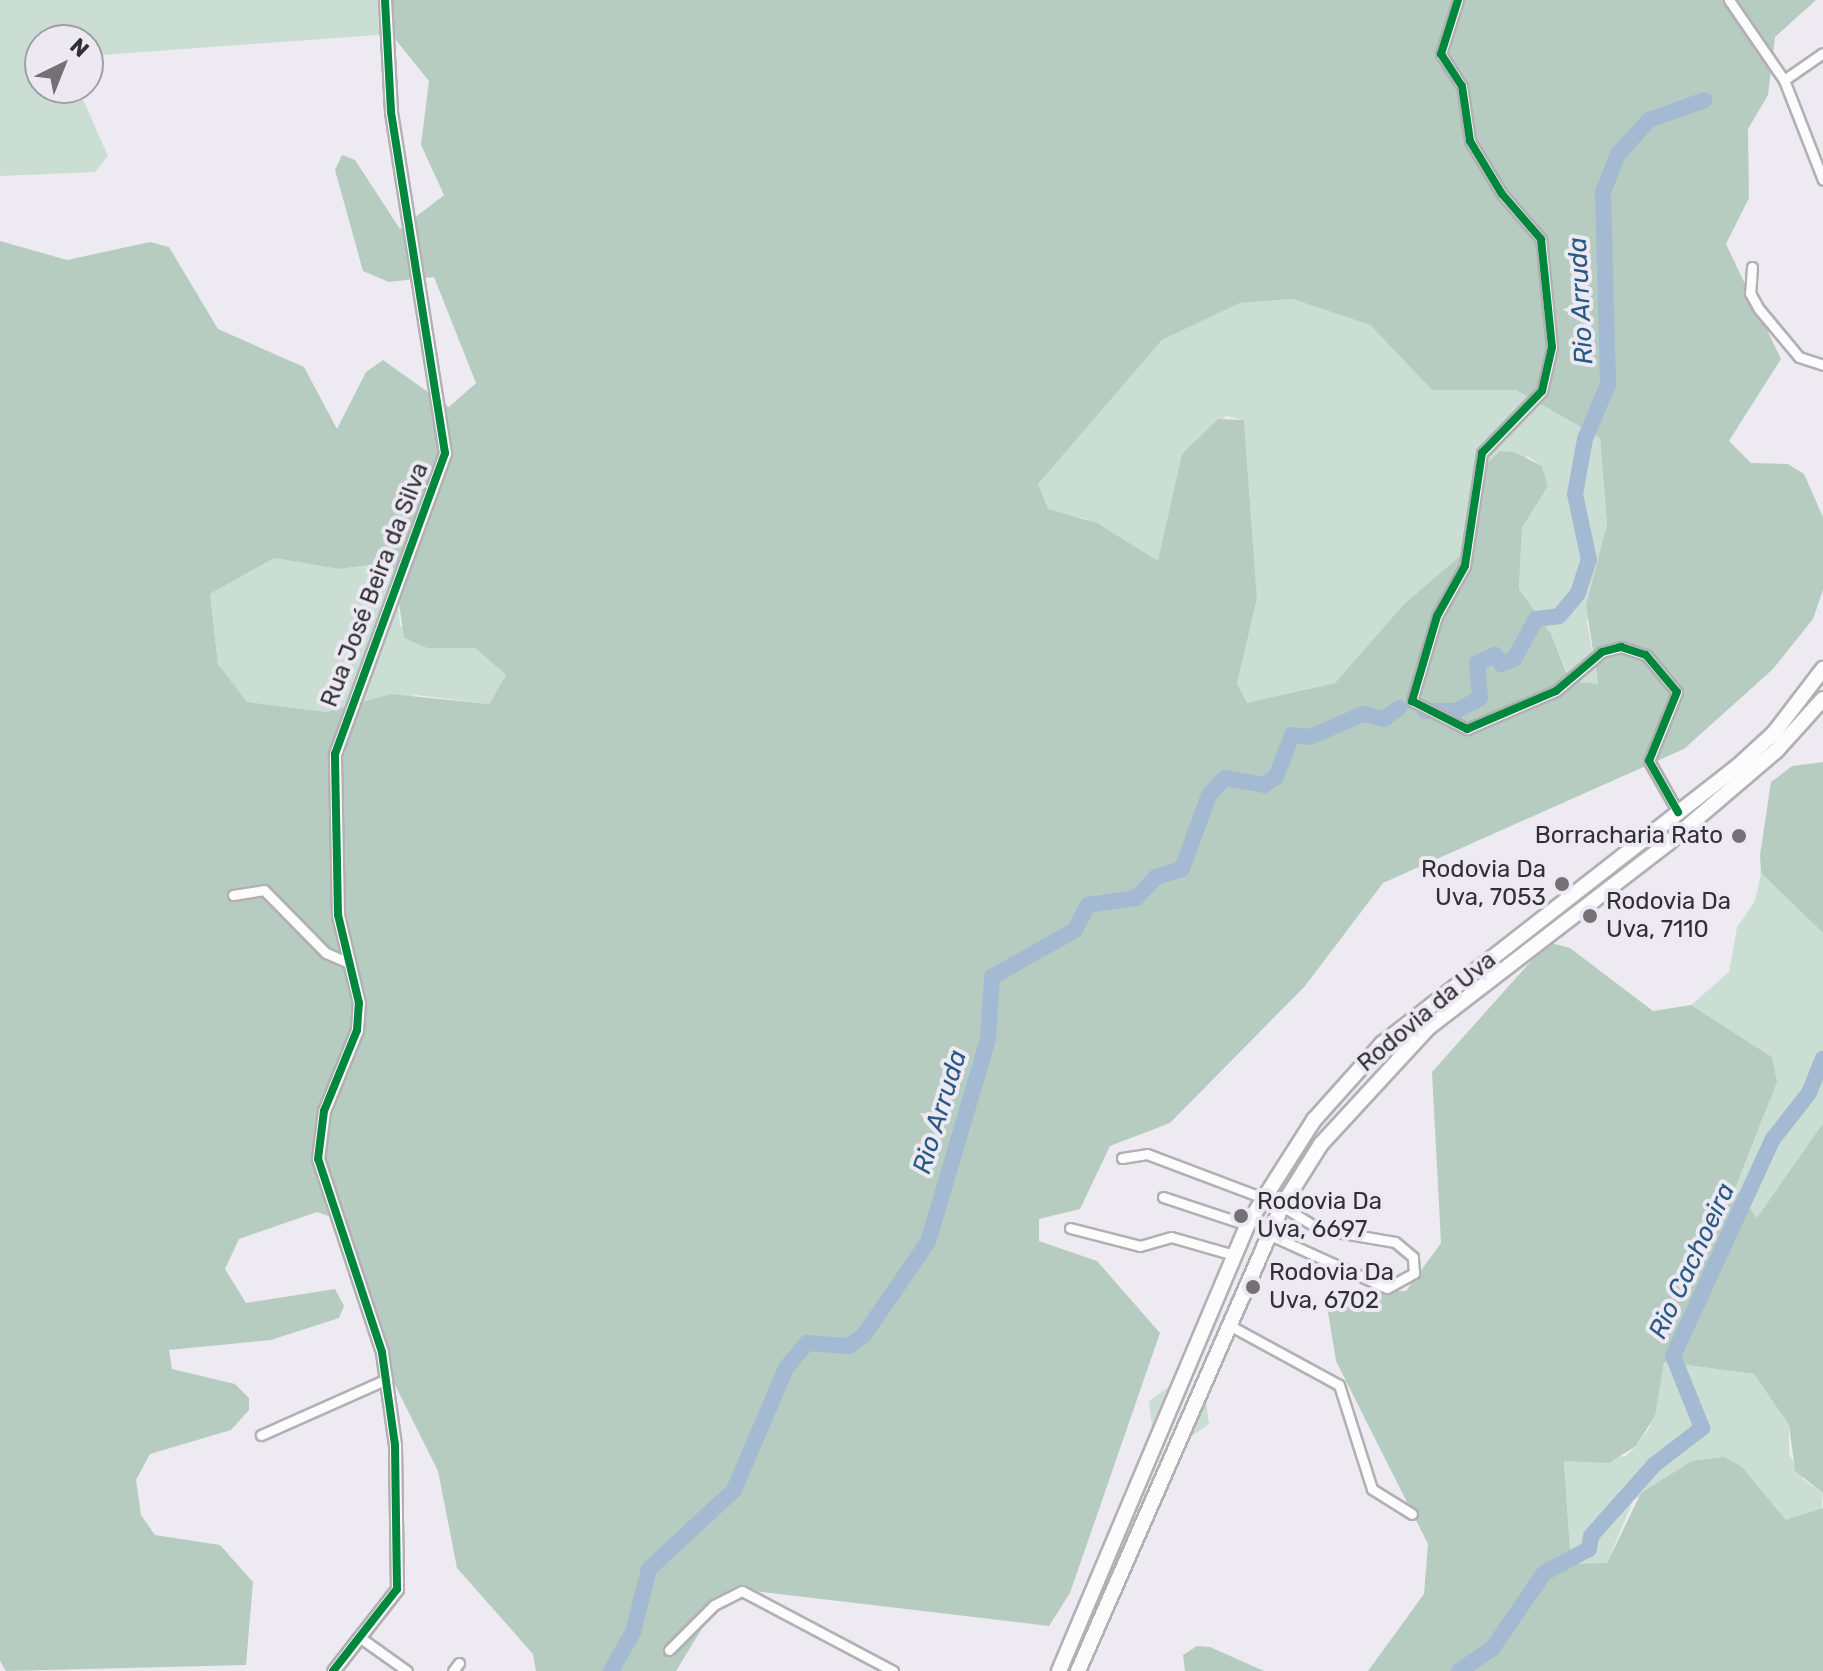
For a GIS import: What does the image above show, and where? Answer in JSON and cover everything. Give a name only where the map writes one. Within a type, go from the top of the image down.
[{"type":"main road","name":"Rodovia da Uva","points":[[1059,1671],[1247,1225],[1261,1197],[1314,1120],[1382,1044],[1774,733],[1823,669]]},
{"type":"main road","name":"Rodovia da Uva","points":[[1078,1671],[1282,1206],[1354,1101],[1428,1028],[1678,835],[1776,751],[1823,699]]},
{"type":"street","name":"Rua José Beira da Silva","points":[[333,1671],[362,1639],[397,1589],[387,1379],[364,1283],[329,1204],[318,1159],[324,1111],[357,1030],[359,1003],[338,915],[335,754],[445,453],[391,111],[385,0]]},
{"type":"street","points":[[1458,0],[1441,54],[1462,86],[1470,141],[1502,194],[1541,239],[1552,347],[1542,391],[1482,453],[1465,566],[1437,616],[1412,701],[1467,729],[1556,691],[1602,652],[1621,647],[1646,655],[1677,692],[1649,761],[1678,812]]},
{"type":"street","points":[[1729,0],[1784,80],[1823,180]]},
{"type":"street","points":[[1784,80],[1823,53]]},
{"type":"street","points":[[1752,267],[1750,293],[1759,309],[1799,357],[1823,365]]},
{"type":"street","points":[[233,895],[264,890],[326,953],[347,962]]},
{"type":"street","points":[[1122,1158],[1147,1154],[1261,1197]]},
{"type":"street","points":[[1163,1197],[1247,1225]]},
{"type":"street","points":[[1270,1235],[1387,1288],[1414,1273],[1413,1257],[1395,1242],[1319,1229],[1282,1206]]},
{"type":"street","points":[[1070,1228],[1140,1246],[1171,1237],[1234,1255]]},
{"type":"street","points":[[1229,1325],[1339,1385],[1372,1489],[1412,1514]]},
{"type":"street","points":[[261,1435],[387,1379]]},
{"type":"street","points":[[669,1650],[714,1605],[742,1591],[893,1671]]},
{"type":"street","points":[[362,1639],[407,1671]]},
{"type":"green space","points":[[0,0],[379,0],[391,34],[104,55],[104,24],[24,24],[24,104],[85,104],[108,156],[95,172],[0,176]]},
{"type":"green space","points":[[379,0],[1816,0],[1775,37],[1768,95],[1748,129],[1749,198],[1726,244],[1781,359],[1729,441],[1751,463],[1788,464],[1804,474],[1823,517],[1823,590],[1813,619],[1773,669],[1684,749],[1383,883],[1305,986],[1170,1123],[1110,1146],[1080,1209],[1039,1219],[1039,1241],[1097,1261],[1160,1333],[1070,1593],[1049,1626],[746,1590],[717,1604],[676,1671],[536,1671],[533,1654],[457,1568],[438,1471],[393,1381],[354,1249],[340,1220],[317,1212],[239,1239],[225,1269],[246,1303],[335,1289],[344,1306],[339,1318],[271,1340],[169,1350],[172,1369],[235,1384],[249,1398],[249,1410],[231,1430],[150,1454],[136,1480],[141,1515],[155,1535],[220,1545],[253,1582],[246,1665],[6,1671],[0,1661],[0,241],[67,260],[150,242],[169,247],[218,329],[304,367],[337,429],[366,372],[383,360],[449,407],[476,383],[434,277],[389,282],[363,271],[335,170],[342,155],[355,160],[400,229],[444,195],[421,145],[429,81],[391,34]],"holes":[[[1292,299],[1370,325],[1432,390],[1516,390],[1600,438],[1607,525],[1586,605],[1598,684],[1570,681],[1551,634],[1519,589],[1522,528],[1548,486],[1542,466],[1514,452],[1500,451],[1483,467],[1468,549],[1403,605],[1335,683],[1247,703],[1237,684],[1257,599],[1244,420],[1218,419],[1182,454],[1158,561],[1097,523],[1048,509],[1038,484],[1162,340],[1240,303]],[[274,558],[339,569],[393,562],[404,638],[427,648],[475,648],[506,675],[489,704],[391,694],[326,712],[247,702],[218,664],[210,594]]]},
{"type":"green space","points":[[1292,299],[1370,325],[1432,390],[1516,390],[1600,438],[1607,526],[1587,622],[1598,685],[1571,681],[1551,634],[1519,589],[1522,528],[1548,486],[1542,466],[1527,456],[1468,549],[1403,605],[1335,683],[1247,704],[1237,684],[1257,600],[1244,420],[1226,416],[1182,454],[1159,562],[1086,519],[1048,510],[1037,484],[1162,340],[1240,303]]},
{"type":"green space","points":[[274,558],[339,569],[394,562],[400,625],[427,648],[475,648],[506,675],[489,704],[416,695],[326,712],[247,703],[218,664],[210,594]]},
{"type":"green space","points":[[1823,762],[1823,933],[1761,873],[1760,855],[1771,782],[1792,766]]},
{"type":"green space","points":[[1761,873],[1823,933],[1823,1123],[1757,1219],[1735,1189],[1769,1103],[1772,1057],[1691,1005],[1729,972],[1737,927],[1755,901]]},
{"type":"green space","points":[[1548,942],[1570,948],[1653,1011],[1691,1005],[1772,1057],[1777,1082],[1735,1189],[1757,1218],[1823,1123],[1823,1493],[1795,1471],[1789,1425],[1754,1374],[1664,1362],[1655,1416],[1636,1446],[1609,1463],[1564,1461],[1571,1564],[1607,1563],[1641,1493],[1692,1461],[1724,1457],[1742,1467],[1786,1520],[1823,1508],[1823,1671],[1368,1671],[1424,1594],[1428,1544],[1336,1361],[1327,1306],[1340,1289],[1406,1291],[1441,1243],[1432,1072]]},
{"type":"green space","points":[[1664,1362],[1754,1374],[1789,1425],[1789,1454],[1804,1480],[1823,1493],[1821,1513],[1786,1520],[1742,1467],[1663,1480],[1633,1501],[1607,1563],[1571,1565],[1564,1461],[1626,1456],[1650,1427]]},
{"type":"green space","points":[[1176,1382],[1153,1434],[1149,1401]]},
{"type":"green space","points":[[1205,1392],[1209,1424],[1183,1442]]},
{"type":"green space","points":[[1197,1646],[1210,1647],[1264,1671],[1185,1671],[1183,1655]]},
{"type":"waterway","name":"Rio Arruda","points":[[1425,711],[1456,711],[1480,698],[1477,663],[1495,655],[1501,664],[1514,659],[1536,619],[1559,616],[1578,593],[1589,560],[1575,494],[1585,439],[1608,384],[1603,192],[1618,154],[1649,120],[1705,100]]},
{"type":"waterway","name":"Rio Arruda","points":[[611,1671],[633,1632],[649,1569],[734,1490],[786,1368],[807,1343],[849,1346],[864,1335],[928,1242],[988,1039],[992,977],[1075,930],[1088,905],[1136,898],[1156,877],[1182,869],[1209,795],[1225,778],[1264,785],[1276,777],[1292,735],[1310,737],[1363,714],[1384,719],[1399,708]]},
{"type":"waterway","name":"Rio Cachoeira","points":[[1459,1671],[1492,1649],[1544,1573],[1589,1549],[1591,1536],[1654,1465],[1702,1428],[1673,1356],[1773,1139],[1809,1093],[1823,1059]]},
{"type":"cycle path","points":[[333,1671],[397,1589],[395,1445],[382,1352],[318,1159],[324,1111],[357,1030],[359,1003],[338,915],[335,754],[445,453],[391,111],[385,0]]},
{"type":"cycle path","points":[[1458,0],[1441,54],[1462,86],[1470,141],[1502,194],[1541,239],[1552,347],[1542,391],[1482,453],[1465,566],[1437,616],[1412,701],[1467,729],[1556,691],[1602,652],[1621,647],[1646,655],[1677,692],[1649,761],[1678,812]]},
{"type":"place","name":"Borracharia Rato","points":[[1739,836]]},
{"type":"place","name":"Rodovia Da Uva, 7053","points":[[1562,884]]},
{"type":"place","name":"Rodovia Da Uva, 7110","points":[[1590,916]]},
{"type":"place","name":"Rodovia Da Uva, 6697","points":[[1241,1216]]},
{"type":"place","name":"Rodovia Da Uva, 6702","points":[[1253,1287]]}]
